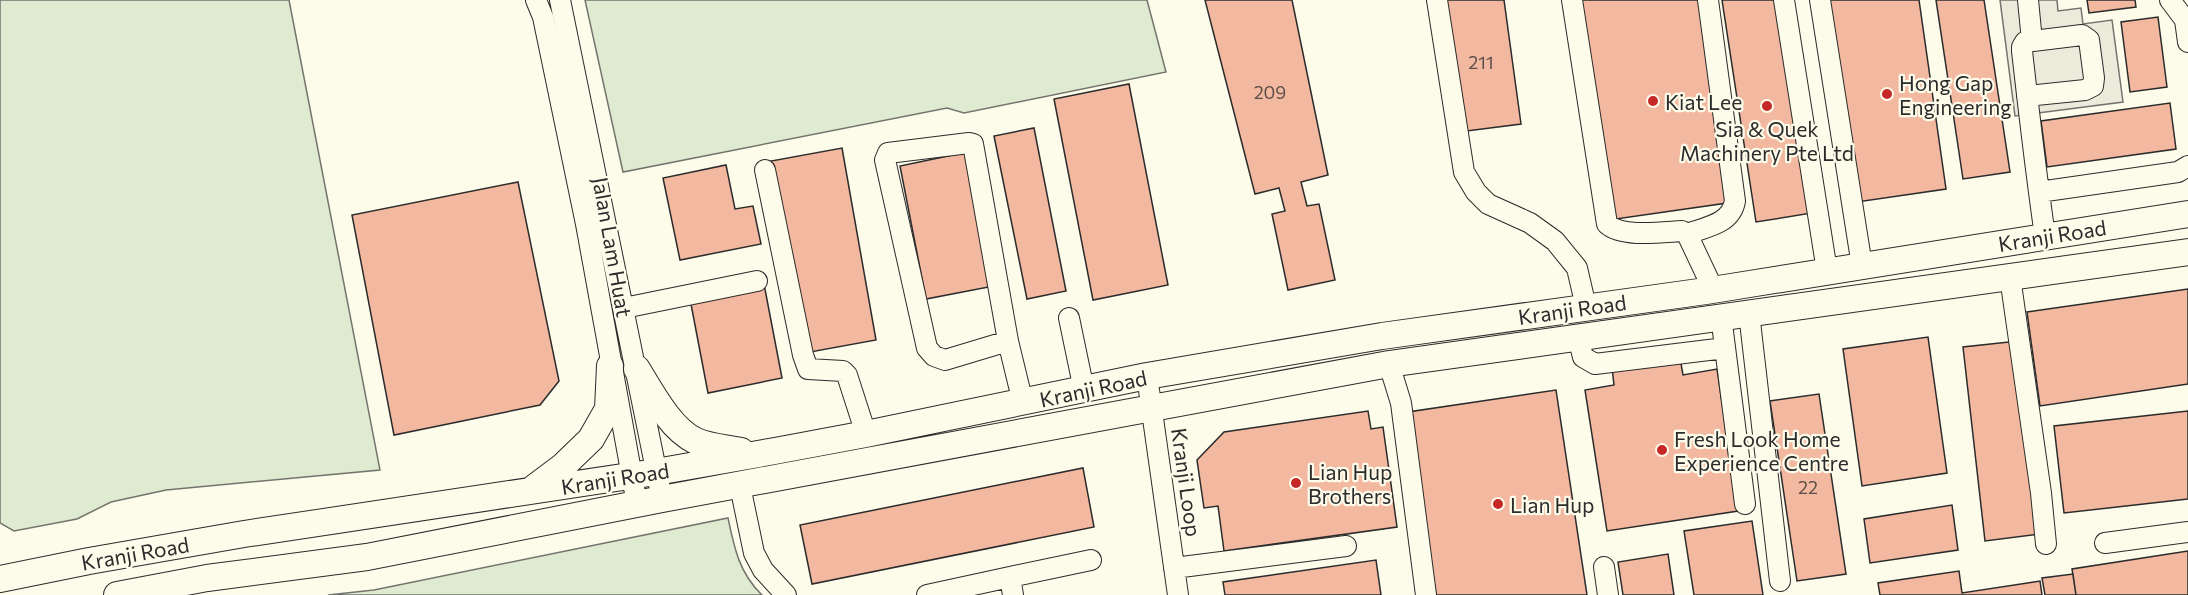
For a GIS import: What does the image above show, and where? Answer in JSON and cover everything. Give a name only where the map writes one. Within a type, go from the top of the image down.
[{"type":"main road","name":"Kranji Road","points":[[0,579],[244,534],[644,474],[866,434],[1147,376],[1382,336],[1713,290],[2188,214]]},
{"type":"main road","name":"Kranji Road","points":[[117,595],[207,578],[367,557],[663,499],[1400,363],[2188,252]]},
{"type":"main road","points":[[532,490],[562,467],[591,440],[608,409],[610,366]]},
{"type":"main road","points":[[637,369],[661,407],[685,436],[698,443],[757,454]]},
{"type":"main road","points":[[351,519],[367,557]]},
{"type":"main road","points":[[0,566],[26,574]]},
{"type":"street","name":"Jalan Lam Huat","points":[[536,0],[543,17],[581,201],[610,366],[644,474],[663,499]]},
{"type":"street","name":"Jalan Lam Huat","points":[[560,0],[630,345],[637,369],[644,474],[637,504]]},
{"type":"street","points":[[1437,0],[1464,172],[1476,192],[1488,204],[1530,223],[1555,241],[1577,268],[1586,308]]},
{"type":"street","points":[[1572,0],[1607,224],[1612,228],[1640,234],[1682,231],[1687,234],[1713,290]]},
{"type":"street","points":[[1687,234],[1724,220],[1733,210],[1735,201],[1707,0]]},
{"type":"street","points":[[1784,0],[1827,271]]},
{"type":"street","points":[[1820,0],[1862,266]]},
{"type":"street","points":[[2028,0],[2032,41]]},
{"type":"street","points":[[2170,0],[2185,20],[2188,42]]},
{"type":"street","points":[[2027,96],[2091,88],[2094,84],[2089,40],[2082,35],[2025,42],[2022,47],[2027,96],[2045,236]]},
{"type":"street","points":[[1008,341],[945,360],[934,357],[927,348],[885,160],[888,153],[973,144],[1008,341],[1023,403]]},
{"type":"street","points":[[2039,192],[2178,172],[2188,166]]},
{"type":"street","points":[[765,170],[805,362],[808,369],[843,371],[847,375],[866,434]]},
{"type":"street","points":[[2010,277],[2041,493],[2046,544]]},
{"type":"street","points":[[624,308],[757,281]]},
{"type":"street","points":[[1749,313],[1780,581]]},
{"type":"street","points":[[1721,316],[1745,504]]},
{"type":"street","points":[[1069,318],[1084,390]]},
{"type":"street","points":[[1578,337],[1583,357],[1595,364],[1725,348]]},
{"type":"street","points":[[1400,363],[1401,403],[1426,595]]},
{"type":"street","name":"Kranji Loop","points":[[1147,376],[1178,595]]},
{"type":"street","points":[[740,486],[754,553],[763,570],[786,595]]},
{"type":"street","points":[[2105,543],[2188,532]]},
{"type":"street","points":[[1174,568],[1346,546]]},
{"type":"street","points":[[927,595],[1011,586],[1091,560]]},
{"type":"street","points":[[1604,567],[1608,595]]},
{"type":"green space","points":[[0,0],[289,0],[380,470],[166,490],[111,502],[77,519],[14,531],[0,523]]},
{"type":"green space","points":[[585,0],[1147,0],[1166,72],[964,113],[947,108],[623,172]]},
{"type":"green space","points":[[728,518],[735,549],[743,569],[762,595],[328,595],[374,590]]},
{"type":"shaded area","points":[[2000,0],[2057,0],[2058,11],[2081,8],[2083,24],[2112,20],[2123,102],[2015,116]]},
{"type":"building","points":[[1205,0],[1292,0],[1328,175],[1301,182],[1307,206],[1319,204],[1335,280],[1288,290],[1272,214],[1285,211],[1279,188],[1255,194]]},
{"type":"building","points":[[1441,0],[1504,0],[1521,124],[1459,132]]},
{"type":"building","name":"Kiat Lee","points":[[1578,0],[1699,0],[1727,203],[1609,220]]},
{"type":"building","name":"Sia & Quek Machinery Pte Ltd","points":[[1722,0],[1780,0],[1812,213],[1756,222]]},
{"type":"building","name":"Hong Gap Engineering","points":[[1827,0],[1919,0],[1946,189],[1857,202]]},
{"type":"building","points":[[1936,0],[1984,0],[2010,172],[1963,179]]},
{"type":"building","points":[[2087,0],[2135,0],[2136,7],[2089,13]]},
{"type":"building","points":[[2158,17],[2167,87],[2130,92],[2121,22]]},
{"type":"building","points":[[1129,84],[1168,285],[1093,300],[1054,99]]},
{"type":"building","points":[[2170,103],[2176,149],[2047,167],[2041,121]]},
{"type":"building","points":[[1034,128],[1066,291],[1027,299],[994,136]]},
{"type":"building","points":[[842,148],[876,340],[805,353],[771,161]]},
{"type":"building","points":[[967,152],[994,286],[926,299],[900,166]]},
{"type":"building","points":[[726,165],[735,209],[753,206],[761,244],[680,260],[663,178]]},
{"type":"building","points":[[518,182],[559,381],[540,405],[394,435],[352,215]]},
{"type":"building","points":[[764,284],[782,378],[708,393],[690,299]]},
{"type":"building","points":[[2188,289],[2188,384],[2040,406],[2027,312]]},
{"type":"building","points":[[1928,337],[1947,473],[1862,486],[1843,349]]},
{"type":"building","points":[[2018,341],[2040,534],[1985,541],[1963,347]]},
{"type":"building","name":"Fresh Look Home Experience Centre","points":[[1680,358],[1683,375],[1717,369],[1738,511],[1607,531],[1585,390],[1614,385],[1612,368]]},
{"type":"building","name":"Lian Hup","points":[[1556,390],[1587,595],[1436,595],[1408,412]]},
{"type":"building","points":[[1819,394],[1846,574],[1797,581],[1770,401]]},
{"type":"building","name":"Lian Hup Brothers","points":[[1368,411],[1371,429],[1383,427],[1397,527],[1224,551],[1218,506],[1204,508],[1197,460],[1224,432]]},
{"type":"building","points":[[2188,411],[2188,499],[2064,513],[2054,426]]},
{"type":"building","points":[[1083,468],[1094,527],[812,584],[800,525]]},
{"type":"building","points":[[1952,505],[1958,550],[1870,563],[1864,519]]},
{"type":"building","points":[[1752,521],[1763,595],[1694,595],[1684,531]]},
{"type":"building","points":[[2188,551],[2188,595],[2076,595],[2072,569]]},
{"type":"building","points":[[1668,554],[1674,595],[1623,595],[1618,562]]},
{"type":"building","points":[[1376,560],[1381,595],[1225,595],[1223,582]]},
{"type":"building","points":[[1959,571],[1962,593],[2040,581],[2042,595],[1880,595],[1878,583]]},
{"type":"building","points":[[2073,574],[2076,595],[2045,595],[2042,578]]},
{"type":"place","name":"Hong Gap Engineering","points":[[1887,94]]},
{"type":"place","name":"Kiat Lee","points":[[1653,101]]},
{"type":"place","name":"Sia & Quek Machinery Pte Ltd","points":[[1767,106]]},
{"type":"place","name":"Fresh Look Home Experience Centre","points":[[1662,450]]},
{"type":"place","name":"Lian Hup Brothers","points":[[1296,483]]},
{"type":"place","name":"Lian Hup","points":[[1498,504]]}]
